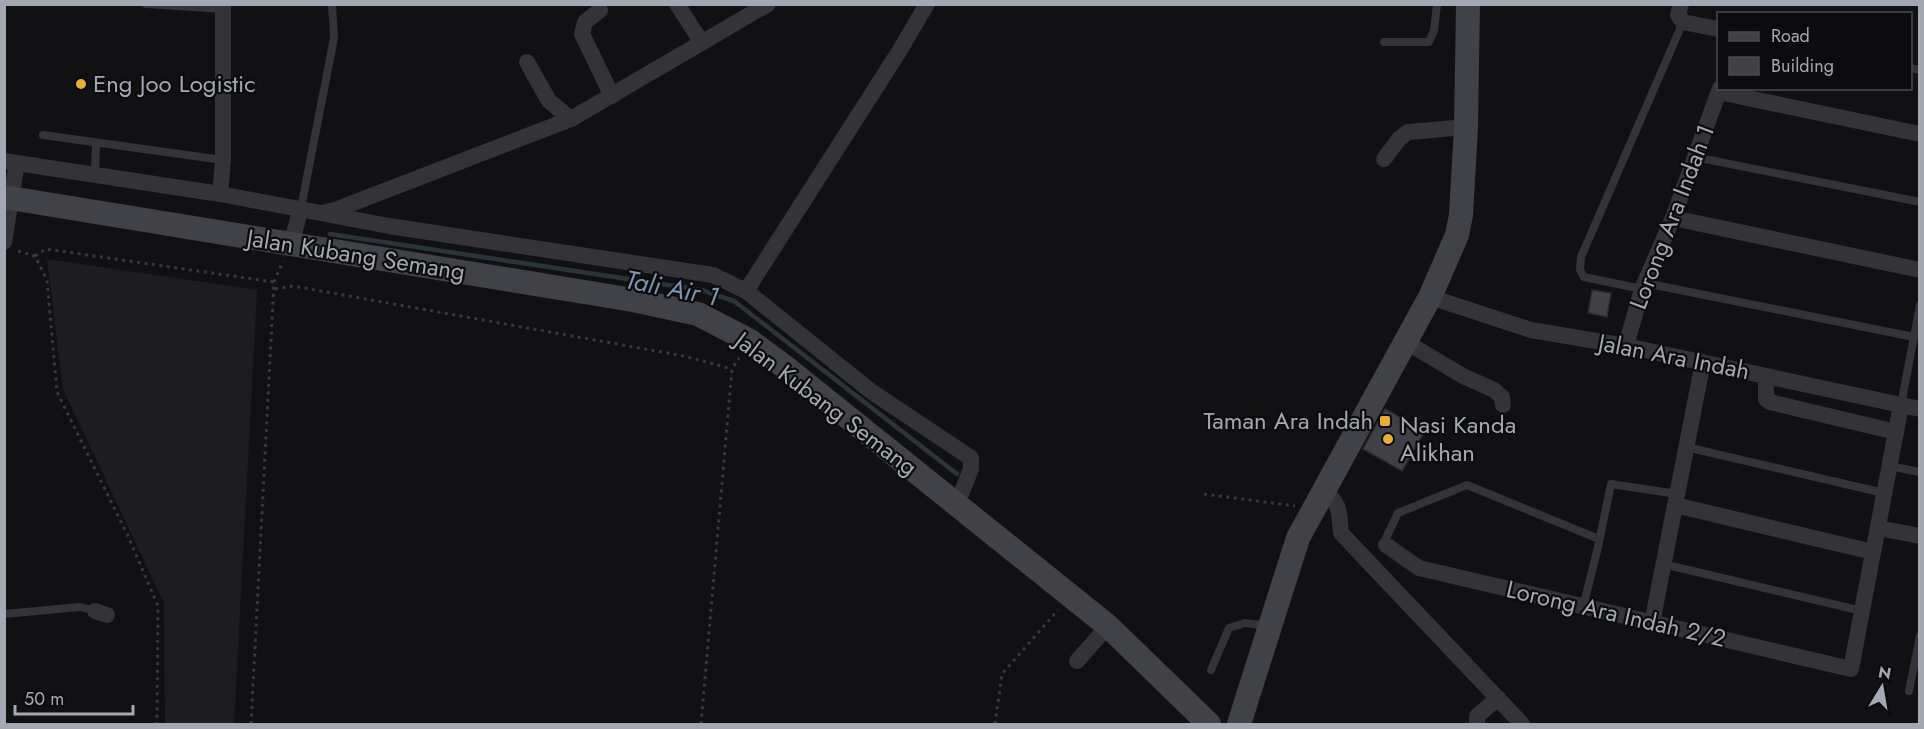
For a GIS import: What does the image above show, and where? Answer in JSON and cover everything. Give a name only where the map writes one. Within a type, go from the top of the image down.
[{"type":"main road","points":[[1239,724],[1298,538],[1430,297],[1457,235],[1461,215],[1466,126],[1468,4]]},
{"type":"main road","name":"Jalan Kubang Semang","points":[[8,197],[633,300],[698,315],[750,341],[957,504],[1108,626],[1209,724]]},
{"type":"street","points":[[677,4],[702,43]]},
{"type":"street","points":[[322,212],[335,210],[571,119],[768,4]]},
{"type":"street","points":[[746,291],[894,60],[927,4]]},
{"type":"street","points":[[1681,4],[1678,15],[1683,22],[1717,29]]},
{"type":"street","points":[[220,194],[223,160],[223,7]]},
{"type":"street","points":[[600,10],[585,22],[582,34],[612,96]]},
{"type":"street","points":[[527,62],[549,101],[571,119]]},
{"type":"street","points":[[1720,90],[1920,134]]},
{"type":"street","name":"Lorong Ara Indah 1","points":[[1626,346],[1643,286],[1673,218],[1720,90]]},
{"type":"street","points":[[1384,159],[1399,139],[1408,132],[1466,126]]},
{"type":"street","points":[[10,246],[8,197],[11,162],[95,173],[220,194],[388,226],[713,275],[746,291],[872,392],[970,458],[971,469],[957,504]]},
{"type":"street","points":[[291,244],[301,208]]},
{"type":"street","points":[[1673,218],[1920,270]]},
{"type":"street","name":"Jalan Ara Indah","points":[[1430,297],[1531,330],[1626,346],[1920,409]]},
{"type":"street","points":[[1406,342],[1462,376],[1494,390],[1502,397],[1503,405]]},
{"type":"street","points":[[1652,623],[1702,362]]},
{"type":"street","points":[[1766,376],[1766,399],[1770,402],[1896,432]]},
{"type":"street","points":[[1862,611],[1901,405]]},
{"type":"street","points":[[1319,500],[1332,497],[1339,506],[1341,533],[1522,724]]},
{"type":"street","points":[[1676,500],[1873,552]]},
{"type":"street","points":[[1878,528],[1920,536]]},
{"type":"street","name":"Lorong Ara Indah 2/2","points":[[1386,545],[1419,568],[1851,669],[1862,611]]},
{"type":"street","points":[[1077,661],[1108,626]]},
{"type":"street","points":[[1477,724],[1477,716],[1498,698]]},
{"type":"lane","points":[[146,4],[223,7]]},
{"type":"lane","points":[[301,208],[334,38],[332,4]]},
{"type":"lane","points":[[1384,42],[1429,42],[1434,31],[1437,4]]},
{"type":"lane","points":[[1683,22],[1581,257],[1580,270],[1584,277],[1914,337]]},
{"type":"lane","points":[[43,135],[223,160]]},
{"type":"lane","points":[[95,173],[96,144]]},
{"type":"lane","points":[[1695,157],[1920,202]]},
{"type":"lane","points":[[1901,405],[1920,305]]},
{"type":"lane","points":[[1686,447],[1884,493]]},
{"type":"lane","points":[[1889,466],[1920,472]]},
{"type":"lane","points":[[1583,607],[1611,484],[1676,500]]},
{"type":"lane","points":[[1386,545],[1386,537],[1398,513],[1467,485],[1599,539]]},
{"type":"lane","points":[[1663,564],[1862,611]]},
{"type":"lane","points":[[4,614],[80,608],[101,613]]},
{"type":"lane","points":[[1211,670],[1228,628],[1245,623],[1270,626]]},
{"type":"lane","points":[[1909,691],[1920,636]]},
{"type":"path","points":[[251,724],[274,282],[291,244]]},
{"type":"path","points":[[10,246],[35,256],[47,279],[57,392],[128,536],[158,606],[156,724]]},
{"type":"path","points":[[35,256],[46,249],[274,282]]},
{"type":"path","points":[[275,289],[293,286],[684,356],[732,369],[701,724]]},
{"type":"path","points":[[1204,495],[1319,500]]},
{"type":"path","points":[[995,724],[1002,674],[1071,596]]},
{"type":"shaded area","points":[[47,259],[257,290],[234,724],[165,724],[164,603],[63,389]]},
{"type":"building","points":[[1592,290],[1611,293],[1607,317],[1588,313]]},
{"type":"building","points":[[1385,409],[1425,431],[1402,471],[1363,449]]},
{"type":"waterway","name":"Tali Air 1","points":[[330,234],[701,290],[734,301],[957,474]]},
{"type":"place","name":"Eng Joo Logistic","points":[[81,84]]},
{"type":"place","name":"Taman Ara Indah","points":[[1385,421]]},
{"type":"place","name":"Nasi Kanda Alikhan","points":[[1388,439]]}]
